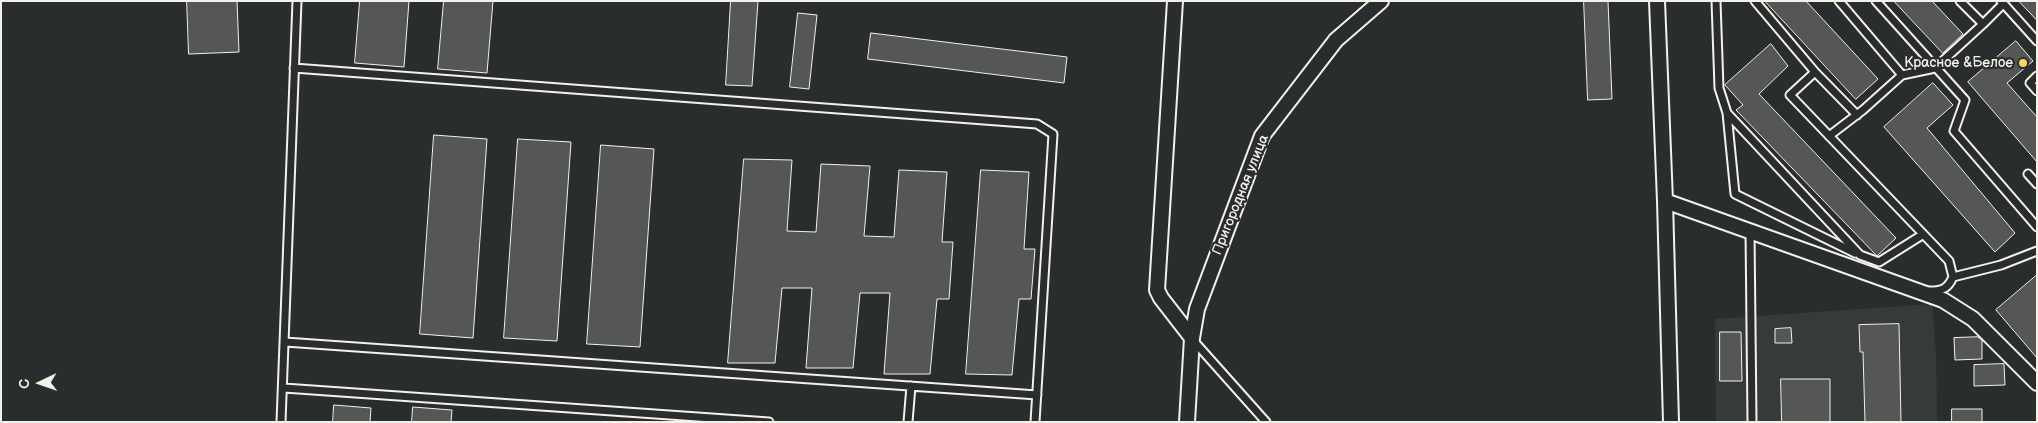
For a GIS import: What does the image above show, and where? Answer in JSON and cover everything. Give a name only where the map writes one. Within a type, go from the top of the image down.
[{"type":"street","points":[[1175,1],[1157,290],[1192,338]]},
{"type":"street","name":"Пригородная улица","points":[[1187,422],[1192,338],[1197,309],[1262,136],[1336,40],[1381,1]]},
{"type":"street","points":[[1657,1],[1666,201],[1671,422]]},
{"type":"street","points":[[1666,201],[1943,300],[1973,318],[2037,383]]},
{"type":"lane","points":[[281,422],[284,388],[297,1]]},
{"type":"lane","points":[[1716,1],[1719,88],[1727,113],[1735,194],[1860,255],[1879,262],[1922,235]]},
{"type":"lane","points":[[1755,1],[1815,72],[1857,116]]},
{"type":"lane","points":[[1839,1],[1902,75]]},
{"type":"lane","points":[[1876,1],[1965,100],[1954,131],[2037,227]]},
{"type":"lane","points":[[1960,1],[1983,24]]},
{"type":"lane","points":[[1829,136],[1857,116],[1902,75],[1935,68],[1983,24],[2002,2],[2037,40]]},
{"type":"lane","points":[[294,68],[1037,124],[1053,134],[1035,422]]},
{"type":"lane","points":[[1815,72],[1790,95],[1922,235],[1949,261],[1953,276],[1949,286],[1939,291],[1917,291]]},
{"type":"lane","points":[[2037,76],[2030,84],[2037,91]]},
{"type":"lane","points":[[1727,113],[1860,255]]},
{"type":"lane","points":[[2028,174],[2037,184]]},
{"type":"lane","points":[[1750,231],[1752,422]]},
{"type":"lane","points":[[1953,276],[2001,265],[2037,251]]},
{"type":"lane","points":[[1192,338],[1266,422]]},
{"type":"lane","points":[[285,342],[1037,395]]},
{"type":"lane","points":[[908,422],[911,386]]},
{"type":"lane","points":[[284,388],[769,422]]},
{"type":"shaded area","points":[[1932,304],[1936,352],[1937,422],[1716,422],[1715,319]]},
{"type":"building","points":[[187,1],[237,1],[239,52],[189,54]]},
{"type":"building","points":[[360,1],[409,1],[404,67],[355,63]]},
{"type":"building","points":[[444,1],[493,1],[487,73],[438,69]]},
{"type":"building","points":[[731,1],[758,1],[752,86],[726,85]]},
{"type":"building","points":[[1584,1],[1608,1],[1612,99],[1588,100]]},
{"type":"building","points":[[1765,1],[1806,1],[1878,79],[1856,99]]},
{"type":"building","points":[[1894,1],[1932,1],[1963,34],[1943,53]]},
{"type":"building","points":[[2019,1],[2037,1],[2037,20]]},
{"type":"building","points":[[798,13],[817,15],[809,89],[790,87]]},
{"type":"building","points":[[871,33],[1067,57],[1064,83],[868,59]]},
{"type":"building","points":[[2016,41],[2033,61],[2007,83],[2037,117],[2037,162],[1968,82]]},
{"type":"building","points":[[1771,44],[1788,66],[1759,94],[1896,238],[1877,256],[1736,110],[1743,105],[1725,85]]},
{"type":"building","points":[[1933,83],[1953,105],[1927,128],[2015,233],[1995,252],[1884,127]]},
{"type":"building","points":[[434,135],[487,139],[473,338],[420,334]]},
{"type":"building","points":[[518,139],[571,142],[557,341],[504,338]]},
{"type":"building","points":[[601,145],[654,149],[640,347],[587,344]]},
{"type":"building","points":[[744,159],[792,160],[787,231],[816,232],[821,164],[870,166],[864,236],[894,237],[899,170],[947,172],[942,242],[953,242],[949,299],[937,299],[930,374],[884,374],[890,293],[860,293],[853,368],[806,368],[812,288],[782,288],[775,363],[728,363]]},
{"type":"building","points":[[981,170],[1029,172],[1024,249],[1035,249],[1031,299],[1019,299],[1012,375],[966,374]]},
{"type":"building","points":[[2037,275],[2037,358],[1996,310]]},
{"type":"building","points":[[1899,324],[1901,422],[1865,422],[1863,352],[1860,352],[1859,325]]},
{"type":"building","points":[[1791,328],[1792,343],[1775,343],[1775,329]]},
{"type":"building","points":[[1720,332],[1741,332],[1742,381],[1720,381]]},
{"type":"building","points":[[1978,337],[1982,340],[1982,359],[1955,360],[1954,338]]},
{"type":"building","points":[[2004,364],[2005,385],[1974,386],[1974,365]]},
{"type":"building","points":[[1781,379],[1830,379],[1830,422],[1782,422]]},
{"type":"building","points":[[334,405],[371,408],[370,422],[333,422]]},
{"type":"building","points":[[413,407],[452,410],[451,422],[412,422]]},
{"type":"building","points":[[1952,409],[1982,409],[1982,422],[1952,422]]},
{"type":"place","name":"Красное &Белое","points":[[2023,63]]}]
